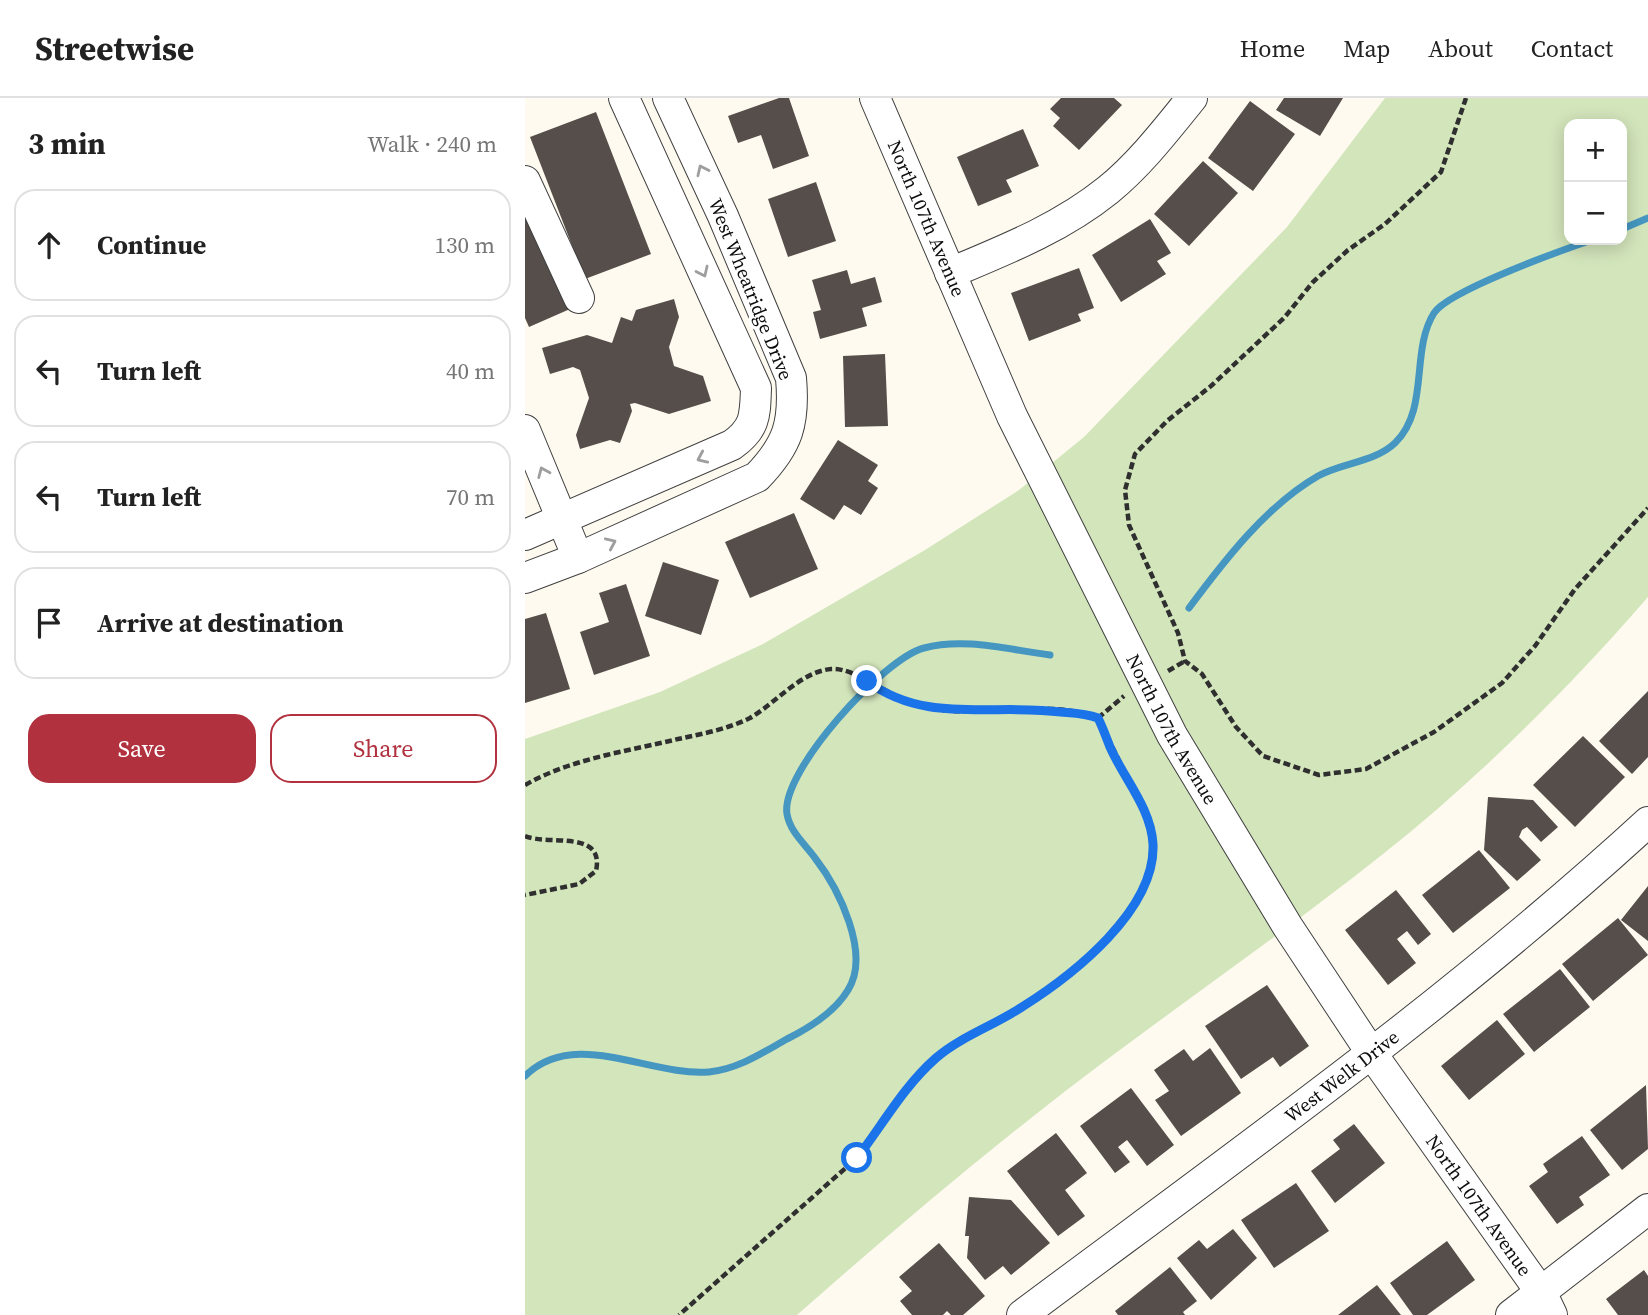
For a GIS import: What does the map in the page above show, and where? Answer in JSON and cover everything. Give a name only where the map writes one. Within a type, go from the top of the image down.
[{"type":"street","name":"West Wheatridge Drive","points":[[624,98],[756,388],[755,411]]},
{"type":"street","name":"West Wheatridge Drive","points":[[533,575],[578,558],[757,477],[776,457],[789,433],[794,407],[791,378],[723,216],[668,98]]},
{"type":"street","name":"North 107th Avenue","points":[[875,98],[1012,415],[1172,735],[1288,927],[1372,1054],[1547,1304]]},
{"type":"street","points":[[950,272],[1033,238],[1108,190],[1137,163],[1192,98]]},
{"type":"street","points":[[525,181],[579,298]]},
{"type":"street","points":[[685,232],[723,216]]},
{"type":"street","points":[[533,575],[526,533],[732,444],[749,433],[755,411],[789,433]]},
{"type":"street","points":[[525,430],[578,558]]},
{"type":"street","name":"West Welk Drive","points":[[1023,1315],[1372,1054],[1573,891],[1648,822]]},
{"type":"street","points":[[1511,1315],[1547,1304],[1648,1209]]},
{"type":"path","points":[[1466,98],[1441,172],[1395,215],[1339,258],[1313,282],[1284,318],[1211,386],[1167,421],[1135,454],[1125,490],[1129,526],[1178,633],[1185,661],[1202,674],[1236,727],[1263,756],[1304,773],[1319,775],[1366,769],[1434,732],[1502,683],[1535,646],[1575,589],[1648,508]]},
{"type":"path","points":[[525,785],[563,769],[704,733],[750,718],[816,672],[828,669],[849,670],[876,687],[912,704],[942,710],[1028,708],[1087,714],[1098,718],[1145,813],[1153,843],[1150,873],[1136,901],[1103,943],[1064,979],[1021,1008],[938,1056],[909,1084],[857,1158],[679,1315]]},
{"type":"path","points":[[525,836],[543,841],[583,842],[596,853],[598,861],[596,871],[579,884],[525,895]]},
{"type":"green space","points":[[1385,98],[1648,98],[1648,597],[1586,666],[1488,764],[1419,825],[1316,906],[1032,1118],[913,1215],[797,1315],[525,1315],[525,739],[660,692],[763,644],[925,550],[1019,490],[1084,437],[1287,227]]},
{"type":"building","points":[[779,98],[789,98],[809,156],[773,169],[761,135],[738,143],[728,116]]},
{"type":"building","points":[[1061,98],[1114,98],[1122,105],[1079,150],[1053,126],[1060,118],[1050,109]]},
{"type":"building","points":[[1284,98],[1343,98],[1320,136],[1276,110]]},
{"type":"building","points":[[1250,101],[1295,134],[1253,191],[1208,158]]},
{"type":"building","points":[[596,112],[651,254],[585,279],[530,137]]},
{"type":"building","points":[[1023,129],[1039,166],[1006,180],[1012,192],[978,206],[957,157]]},
{"type":"building","points":[[1203,161],[1238,193],[1189,246],[1154,214]]},
{"type":"building","points":[[816,182],[836,241],[788,257],[768,199]]},
{"type":"building","points":[[525,212],[570,309],[529,327],[525,318]]},
{"type":"building","points":[[1150,219],[1171,253],[1157,261],[1166,274],[1121,302],[1092,255]]},
{"type":"building","points":[[1079,268],[1094,308],[1078,314],[1081,321],[1029,341],[1011,293]]},
{"type":"building","points":[[847,270],[851,284],[875,277],[882,302],[862,308],[867,326],[820,339],[813,312],[821,310],[812,280]]},
{"type":"building","points":[[674,299],[679,317],[669,347],[674,366],[703,376],[711,401],[669,414],[635,403],[630,404],[632,411],[620,443],[610,440],[580,449],[576,435],[589,398],[580,370],[573,367],[550,374],[542,348],[587,335],[612,343],[621,317],[632,321],[636,310]]},
{"type":"building","points":[[885,354],[888,426],[845,427],[843,356]]},
{"type":"building","points":[[838,440],[878,465],[868,481],[878,488],[861,515],[844,505],[834,520],[800,499]]},
{"type":"building","points":[[794,513],[818,569],[750,598],[725,542]]},
{"type":"building","points":[[663,562],[719,580],[701,635],[645,616]]},
{"type":"building","points":[[626,584],[650,656],[594,675],[580,632],[609,622],[599,593]]},
{"type":"building","points":[[546,613],[570,689],[525,703],[525,619]]},
{"type":"building","points":[[1648,691],[1648,757],[1632,774],[1599,741]]},
{"type":"building","points":[[1583,736],[1625,777],[1575,827],[1533,785]]},
{"type":"building","points":[[1488,797],[1533,800],[1558,827],[1541,842],[1527,827],[1522,830],[1519,837],[1541,860],[1517,881],[1484,850]]},
{"type":"building","points":[[1479,850],[1510,888],[1453,933],[1422,895]]},
{"type":"building","points":[[1648,886],[1648,941],[1621,920]]},
{"type":"building","points":[[1396,890],[1431,934],[1418,945],[1407,931],[1397,939],[1416,963],[1388,985],[1345,930]]},
{"type":"building","points":[[1618,918],[1648,955],[1593,1001],[1562,964]]},
{"type":"building","points":[[1560,969],[1590,1007],[1534,1052],[1503,1014]]},
{"type":"building","points":[[1267,985],[1309,1046],[1280,1067],[1273,1057],[1241,1079],[1205,1026]]},
{"type":"building","points":[[1497,1020],[1525,1054],[1469,1100],[1441,1066]]},
{"type":"building","points":[[1210,1048],[1241,1093],[1181,1136],[1155,1100],[1169,1091],[1154,1070],[1184,1049],[1193,1061]]},
{"type":"building","points":[[1646,1085],[1648,1149],[1622,1170],[1590,1130]]},
{"type":"building","points":[[1131,1088],[1174,1145],[1147,1166],[1127,1140],[1118,1147],[1130,1162],[1115,1173],[1080,1126]]},
{"type":"building","points":[[1354,1124],[1385,1163],[1335,1203],[1311,1171],[1340,1149],[1333,1140]]},
{"type":"building","points":[[1056,1133],[1087,1173],[1065,1190],[1085,1216],[1058,1236],[1007,1171]]},
{"type":"building","points":[[1582,1136],[1610,1175],[1579,1197],[1584,1205],[1557,1224],[1529,1186],[1548,1172],[1543,1164]]},
{"type":"building","points":[[1296,1183],[1329,1231],[1274,1268],[1241,1220]]},
{"type":"building","points":[[969,1197],[1011,1200],[1050,1243],[1011,1275],[1003,1266],[985,1280],[967,1258],[969,1236],[965,1236]]},
{"type":"building","points":[[1233,1229],[1257,1258],[1211,1300],[1177,1258],[1199,1240],[1207,1249]]},
{"type":"building","points":[[1447,1241],[1475,1280],[1427,1315],[1413,1315],[1390,1283]]},
{"type":"building","points":[[939,1243],[985,1296],[963,1315],[951,1315],[947,1311],[943,1315],[912,1315],[900,1301],[912,1291],[899,1277]]},
{"type":"building","points":[[1170,1267],[1197,1301],[1183,1312],[1185,1315],[1118,1315],[1115,1311]]},
{"type":"building","points":[[1644,1270],[1648,1276],[1648,1315],[1618,1315],[1606,1299]]},
{"type":"building","points":[[1377,1285],[1401,1315],[1338,1315]]},
{"type":"waterway","points":[[1627,227],[1648,218]]},
{"type":"waterway","points":[[1189,608],[1231,553],[1299,488],[1318,476],[1378,454],[1395,443],[1406,429],[1412,414],[1423,345],[1434,313],[1444,304],[1482,283],[1579,245]]},
{"type":"waterway","points":[[525,1076],[545,1062],[567,1055],[614,1058],[686,1072],[720,1070],[759,1055],[821,1019],[848,990],[856,959],[849,922],[834,887],[795,832],[787,814],[789,795],[800,772],[838,719],[861,694],[906,656],[924,648],[955,644],[1050,655]]},
{"type":"route","points":[[857,1158],[909,1084],[938,1056],[1021,1008],[1064,979],[1103,943],[1136,901],[1150,873],[1153,843],[1145,813],[1110,747],[1098,718],[1087,714],[1028,708],[958,711],[927,708],[899,699],[867,681]]}]
